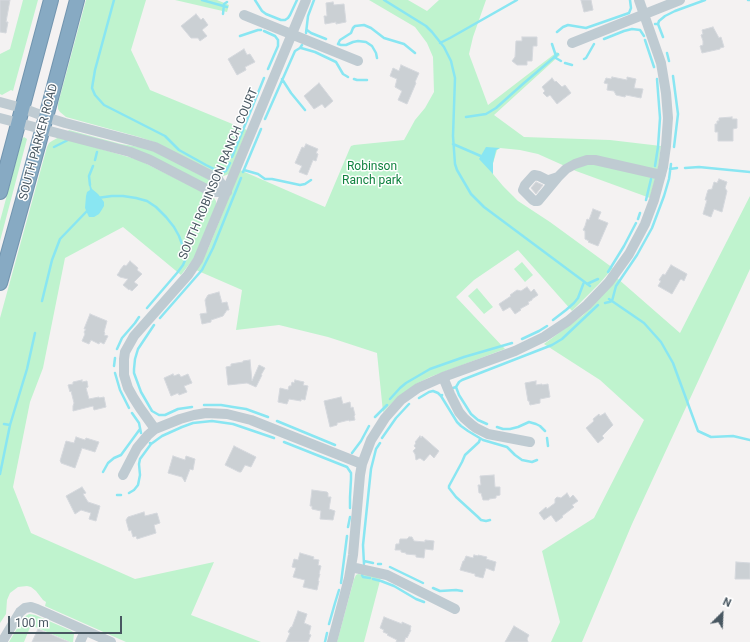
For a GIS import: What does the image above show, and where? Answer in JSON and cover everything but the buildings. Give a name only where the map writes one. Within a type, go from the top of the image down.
[{"type":"highway","name":"SOUTH PARKER ROAD","points":[[0,192],[51,0]]},
{"type":"highway","name":"SOUTH PARKER ROAD","points":[[0,283],[45,123],[77,0]]},
{"type":"street","name":"SOUTH ROBINSON RANCH COURT","points":[[155,429],[132,397],[128,388],[124,369],[124,358],[126,352],[134,336],[188,275],[201,254],[306,0]]},
{"type":"street","points":[[332,642],[351,567],[362,464],[371,440],[388,414],[401,400],[425,385],[525,347],[568,321],[587,305],[616,273],[636,242],[651,212],[666,153],[668,118],[666,93],[660,59],[639,0]]},
{"type":"street","points":[[572,43],[680,0]]},
{"type":"street","points":[[244,15],[358,61]]},
{"type":"street","points":[[0,102],[22,108],[45,123],[143,157],[212,192],[227,192]]},
{"type":"street","points":[[0,118],[18,123],[45,123],[155,147],[218,179],[227,192]]},
{"type":"street","points":[[558,177],[575,164],[591,160],[661,175]]},
{"type":"street","points":[[443,378],[459,412],[476,428],[488,434],[530,442]]},
{"type":"street","points":[[122,475],[137,448],[155,429],[194,415],[212,413],[227,414],[251,420],[362,464]]},
{"type":"street","points":[[351,567],[387,575],[455,609]]},
{"type":"street","points":[[2,642],[17,616],[26,604],[111,642]]},
{"type":"street","points":[[80,642],[85,631]]},
{"type":"green space","points":[[23,0],[38,0],[13,91],[11,90],[2,95],[0,94],[0,54],[10,49]]},
{"type":"green space","points":[[86,0],[146,0],[131,50],[150,90],[247,130],[229,174],[221,177],[154,142],[66,117],[60,112],[58,109],[58,104]]},
{"type":"green space","points":[[175,0],[217,0],[229,5],[227,12]]},
{"type":"green space","name":"Robinson Ranch park","points":[[369,0],[408,0],[427,11],[439,0],[486,0],[473,37],[469,54],[488,105],[557,52],[560,55],[494,115],[524,137],[610,140],[661,146],[658,168],[650,198],[576,171],[538,154],[500,148],[497,150],[493,163],[493,174],[503,186],[518,201],[550,222],[613,268],[572,311],[518,250],[474,280],[456,297],[505,349],[430,377],[416,384],[396,399],[383,412],[377,353],[328,337],[279,325],[236,330],[242,290],[196,270],[208,249],[240,170],[325,207],[351,146],[404,140],[415,120],[425,108],[434,92],[433,57],[427,43],[415,27]]},
{"type":"green space","points":[[69,130],[121,144],[147,148],[212,181],[213,184],[211,186],[68,131]]},
{"type":"green space","points":[[24,137],[27,139],[0,241],[0,221],[22,139]]},
{"type":"green space","points":[[59,137],[139,160],[211,196],[216,201],[216,205],[194,258],[181,275],[123,227],[65,258],[43,368],[30,402],[13,487],[31,533],[135,579],[214,562],[191,615],[261,642],[126,642],[45,606],[46,602],[36,591],[27,586],[18,587],[10,593],[7,600],[6,614],[0,623],[0,318],[47,147],[49,143]]},
{"type":"green space","points":[[750,196],[750,269],[632,524],[582,642],[551,642],[560,622],[542,551],[594,518],[644,420],[600,380],[544,344],[582,316],[617,278],[680,333]]},
{"type":"green space","points":[[522,262],[533,275],[525,282],[514,269]]},
{"type":"green space","points":[[477,288],[493,307],[484,314],[468,296]]},
{"type":"green space","points":[[358,574],[381,577],[364,642],[337,642],[354,579]]},
{"type":"green space","points":[[29,614],[35,615],[72,631],[74,634],[73,642],[31,625],[24,642],[9,642],[24,617]]},
{"type":"water","points":[[486,147],[500,148],[496,150],[493,163],[493,174],[479,159]]},
{"type":"water","points":[[89,183],[92,189],[104,202],[104,206],[99,214],[94,217],[89,217],[85,208],[87,192],[90,190]]},
{"type":"waterway","points":[[114,0],[95,70],[92,88],[95,95],[104,105],[165,136],[179,150],[206,165],[224,172],[230,163]]},
{"type":"waterway","points":[[202,0],[227,7]]},
{"type":"waterway","points":[[255,0],[262,11],[281,20],[288,18],[297,0]]},
{"type":"waterway","points":[[306,33],[308,16],[314,0]]},
{"type":"waterway","points":[[384,0],[426,26],[444,47],[451,61],[455,78],[453,136],[455,164],[471,194],[484,207],[590,286]]},
{"type":"waterway","points":[[440,43],[517,0]]},
{"type":"waterway","points":[[557,32],[568,25],[586,28],[629,13],[631,8],[630,0]]},
{"type":"waterway","points":[[655,24],[658,24],[659,21],[665,16],[675,11],[705,0]]},
{"type":"waterway","points":[[223,14],[224,4],[227,2]]},
{"type":"waterway","points":[[658,24],[663,37]]},
{"type":"waterway","points":[[338,44],[340,40],[351,33],[355,26],[364,25],[371,28],[384,38],[404,44],[415,53]]},
{"type":"waterway","points":[[604,39],[632,29],[640,30],[644,36]]},
{"type":"waterway","points":[[240,36],[261,30]]},
{"type":"waterway","points":[[307,30],[326,39]]},
{"type":"waterway","points":[[264,31],[275,36],[278,40],[278,46],[268,69]]},
{"type":"waterway","points":[[645,40],[654,67]]},
{"type":"waterway","points":[[338,44],[346,45],[358,41],[366,42],[372,46],[377,58]]},
{"type":"waterway","points":[[552,44],[556,56]]},
{"type":"waterway","points":[[584,59],[594,44]]},
{"type":"waterway","points":[[265,119],[295,51],[302,45]]},
{"type":"waterway","points":[[301,48],[315,52],[336,62],[343,74],[348,77]]},
{"type":"waterway","points":[[667,53],[669,61]]},
{"type":"waterway","points":[[466,117],[486,114],[496,108],[558,54]]},
{"type":"waterway","points":[[554,57],[561,61]]},
{"type":"waterway","points":[[565,63],[572,65]]},
{"type":"waterway","points":[[673,76],[678,114],[674,147]]},
{"type":"waterway","points":[[232,157],[264,78]]},
{"type":"waterway","points":[[282,79],[305,110]]},
{"type":"waterway","points":[[354,79],[367,80]]},
{"type":"waterway","points":[[655,166],[660,118],[657,79]]},
{"type":"waterway","points":[[243,172],[261,129]]},
{"type":"waterway","points":[[54,147],[68,140]]},
{"type":"waterway","points":[[453,144],[483,157]]},
{"type":"waterway","points":[[95,160],[97,152]]},
{"type":"waterway","points":[[605,303],[612,301],[616,286],[637,255],[652,228],[664,196],[669,179],[671,164]]},
{"type":"waterway","points":[[90,185],[89,176],[93,166]]},
{"type":"waterway","points":[[685,168],[699,167],[750,172]]},
{"type":"waterway","points":[[670,169],[677,168]]},
{"type":"waterway","points":[[244,170],[258,174],[265,179],[300,185],[311,180]]},
{"type":"waterway","points":[[160,318],[202,270],[213,248],[241,178]]},
{"type":"waterway","points":[[646,200],[651,179]]},
{"type":"waterway","points":[[97,198],[123,196],[147,201],[156,207],[166,217],[179,236],[186,258],[183,265],[147,308]]},
{"type":"waterway","points":[[42,301],[52,260],[60,239],[87,211]]},
{"type":"waterway","points":[[638,219],[640,213]]},
{"type":"waterway","points":[[608,272],[636,223]]},
{"type":"waterway","points":[[587,284],[598,279]]},
{"type":"waterway","points":[[553,320],[574,303],[578,298],[584,282]]},
{"type":"waterway","points":[[609,299],[644,323],[661,342],[673,363],[698,431],[711,437],[733,436],[750,440]]},
{"type":"waterway","points":[[453,388],[456,387],[462,380],[552,345],[562,339],[598,305]]},
{"type":"waterway","points":[[117,349],[122,338],[139,317]]},
{"type":"waterway","points":[[154,325],[138,349],[135,359],[134,373],[141,392],[152,411],[159,415],[165,415],[178,409],[192,407]]},
{"type":"waterway","points":[[522,339],[547,326]]},
{"type":"waterway","points":[[0,474],[10,425],[27,369],[35,333]]},
{"type":"waterway","points":[[390,399],[406,383],[430,369],[512,343]]},
{"type":"waterway","points":[[114,366],[115,358]]},
{"type":"waterway","points":[[115,373],[120,390],[129,408]]},
{"type":"waterway","points":[[456,387],[459,395],[471,414],[478,420],[487,424]]},
{"type":"waterway","points":[[419,398],[433,391],[441,396],[442,395]]},
{"type":"waterway","points":[[441,396],[457,422],[468,431],[483,440],[507,447],[522,460],[532,462],[537,460]]},
{"type":"waterway","points":[[382,438],[396,418],[409,404]]},
{"type":"waterway","points":[[204,405],[221,405],[246,409],[268,417]]},
{"type":"waterway","points":[[375,417],[387,405]]},
{"type":"waterway","points":[[132,413],[139,423],[141,433]]},
{"type":"waterway","points":[[151,444],[162,436],[182,427],[193,423],[212,421],[233,424],[274,438]]},
{"type":"waterway","points":[[277,421],[335,445]]},
{"type":"waterway","points":[[497,427],[510,429],[529,422],[540,426],[545,431]]},
{"type":"waterway","points":[[4,424],[10,425]]},
{"type":"waterway","points":[[352,453],[361,441],[369,426]]},
{"type":"waterway","points":[[103,472],[108,463],[121,455],[140,429]]},
{"type":"waterway","points":[[547,438],[548,446]]},
{"type":"waterway","points":[[480,439],[479,442],[465,455],[449,488],[456,497],[481,520],[490,520]]},
{"type":"waterway","points":[[284,442],[347,467],[351,473],[350,508]]},
{"type":"waterway","points":[[129,493],[138,485],[140,475],[140,459],[151,444],[150,443]]},
{"type":"waterway","points":[[364,564],[363,545],[371,469],[376,449],[380,443]]},
{"type":"waterway","points":[[348,527],[350,517]]},
{"type":"waterway","points":[[341,583],[347,536]]},
{"type":"waterway","points":[[364,561],[373,563]]},
{"type":"waterway","points":[[390,567],[423,583]]},
{"type":"waterway","points":[[362,575],[363,577],[370,578]]},
{"type":"waterway","points":[[373,579],[394,586],[424,602]]},
{"type":"waterway","points":[[433,588],[440,591],[462,591]]},
{"type":"waterway","points":[[329,624],[339,590]]},
{"type":"waterway","points":[[325,642],[327,633]]}]
